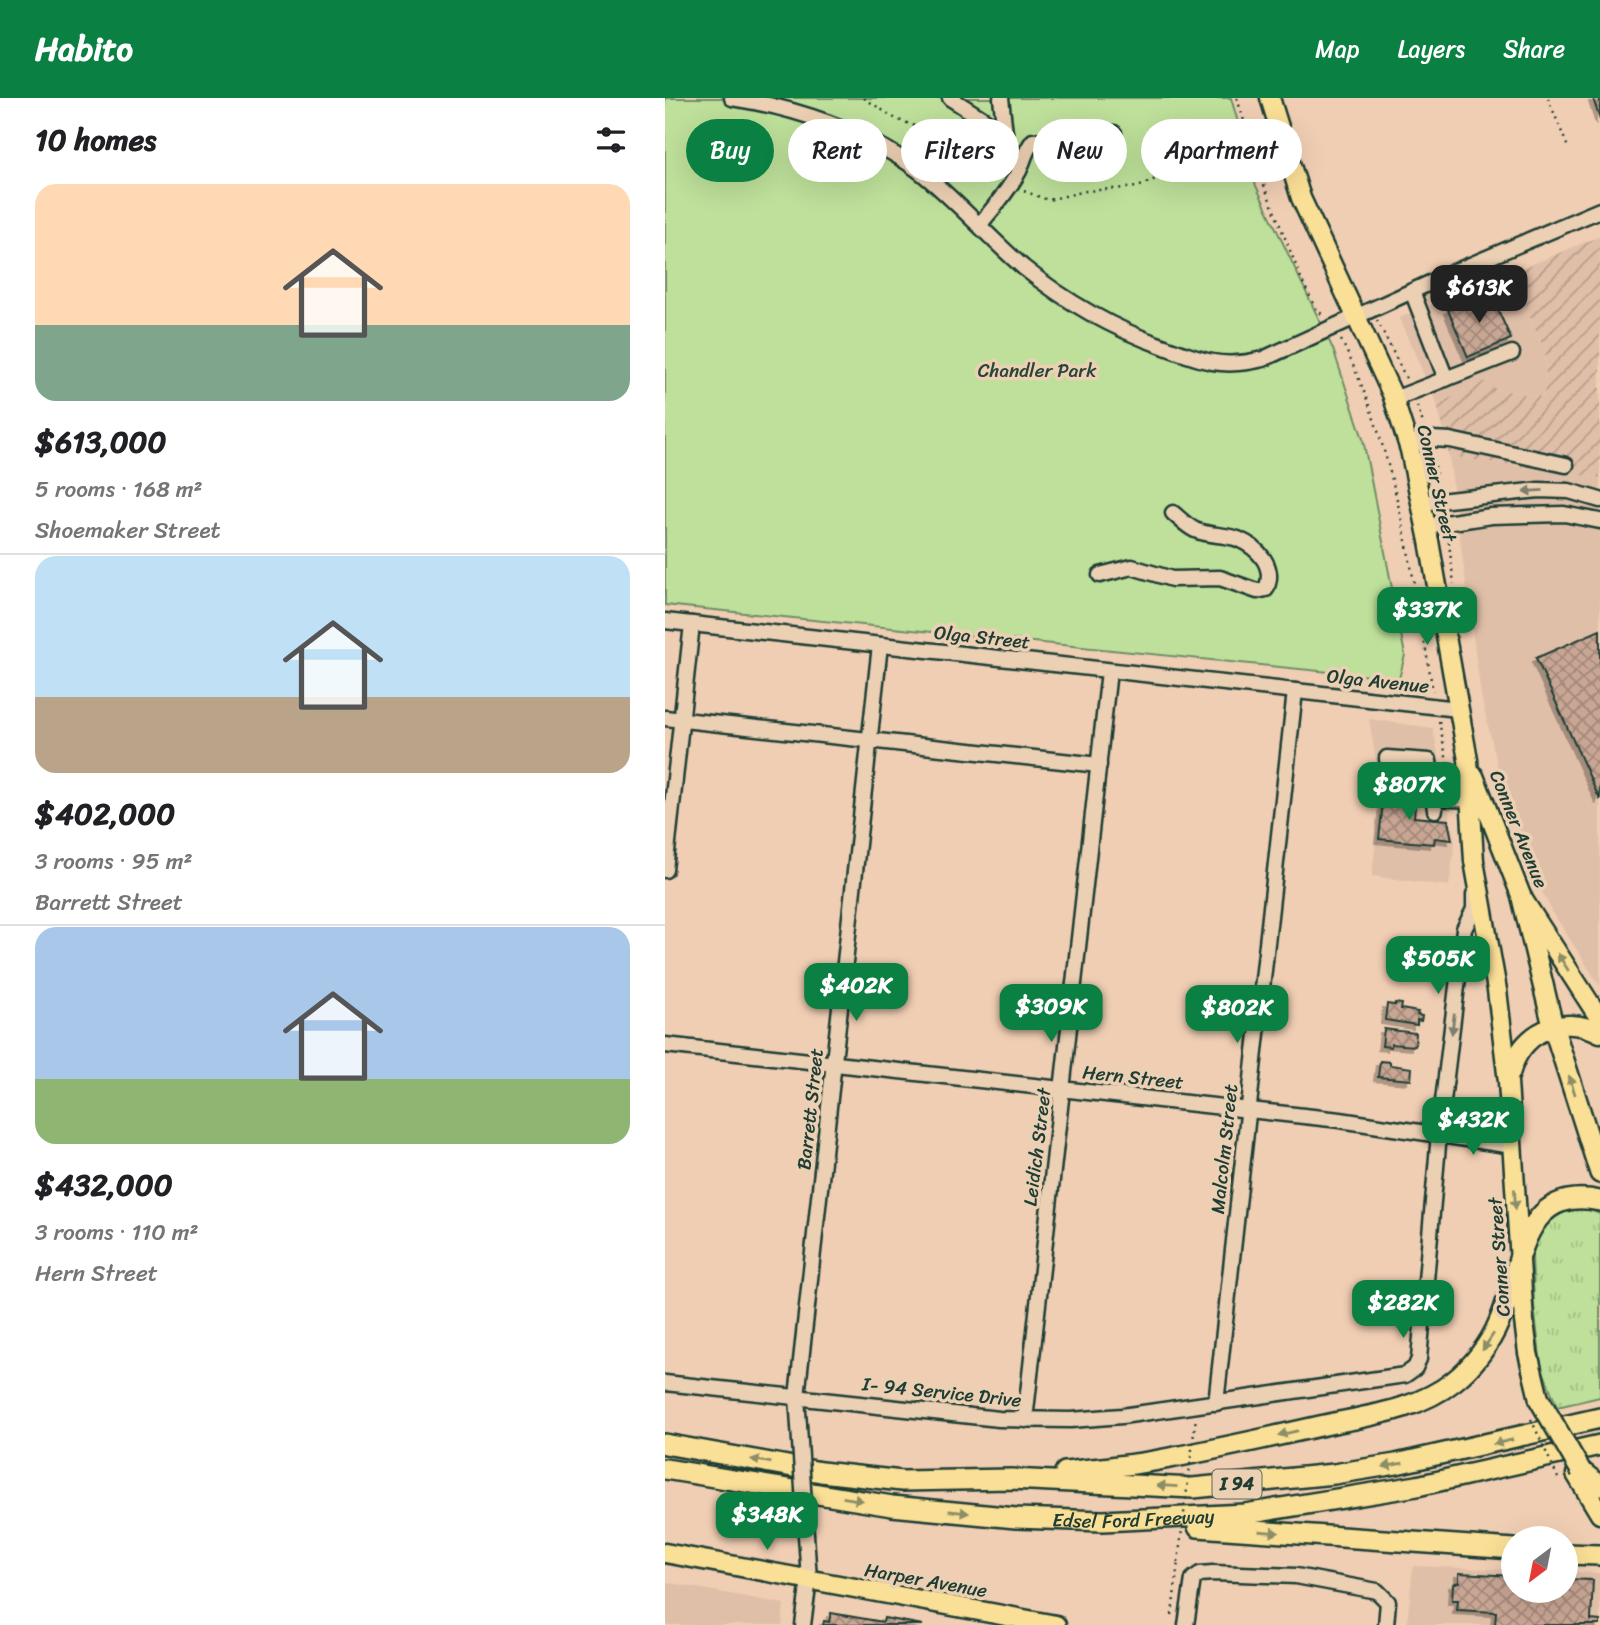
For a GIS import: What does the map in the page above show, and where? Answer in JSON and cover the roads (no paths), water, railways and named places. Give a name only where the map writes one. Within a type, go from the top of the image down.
[{"type":"highway","points":[[1522,898],[1553,1026],[1600,1173]]},
{"type":"highway","points":[[1011,1479],[1157,1461],[1415,1404],[1453,1382],[1483,1349],[1503,1314],[1520,1256],[1537,1218],[1563,1200],[1600,1201]]},
{"type":"highway","points":[[1533,1404],[1572,1474],[1600,1486]]},
{"type":"highway","name":"Edsel Ford Freeway","points":[[665,1444],[821,1472],[902,1480],[1011,1479],[1193,1488],[1246,1484],[1396,1464],[1600,1419]]},
{"type":"highway","name":"Edsel Ford Freeway","points":[[665,1469],[891,1506],[1016,1518],[1103,1521],[1245,1514],[1417,1486],[1600,1445]]},
{"type":"highway","points":[[1103,1521],[1501,1548]]},
{"type":"highway","points":[[1579,1554],[1600,1555]]},
{"type":"main road","name":"Conner Street","points":[[1270,98],[1301,198],[1364,313],[1408,443],[1426,526],[1468,760],[1462,799],[1487,928],[1509,1082],[1524,1321],[1533,1404]]},
{"type":"main road","name":"Conner Avenue","points":[[1468,760],[1522,898],[1600,1019]]},
{"type":"main road","points":[[1509,1082],[1518,1053],[1535,1035],[1553,1026],[1571,1026],[1600,1033]]},
{"type":"main road","points":[[1572,1474],[1600,1514]]},
{"type":"main road","name":"Harper Avenue","points":[[665,1553],[1056,1625]]},
{"type":"street","points":[[732,98],[795,112],[874,143],[918,170],[1023,267],[1082,309],[1144,340],[1220,364],[1243,364],[1263,359],[1600,210]]},
{"type":"street","points":[[950,98],[1006,133],[1001,98]]},
{"type":"street","points":[[979,225],[1011,186],[1021,167],[1025,150],[1033,141]]},
{"type":"street","points":[[1412,291],[1446,379]]},
{"type":"street","points":[[1394,399],[1512,353]]},
{"type":"street","points":[[1408,443],[1450,440],[1566,465]]},
{"type":"street","points":[[1421,503],[1539,490],[1569,491],[1600,500]]},
{"type":"street","points":[[1100,575],[1132,567],[1172,579],[1220,578],[1257,591],[1266,589],[1271,573],[1269,566],[1251,547],[1238,539],[1192,529],[1173,513]]},
{"type":"street","points":[[1426,526],[1491,516],[1564,514],[1600,521]]},
{"type":"street","name":"Olga Street","points":[[665,621],[1295,691]]},
{"type":"street","points":[[665,870],[692,624]]},
{"type":"street","name":"Barrett Street","points":[[803,1625],[809,1579],[797,1397],[880,645]]},
{"type":"street","name":"Leidich Street","points":[[1025,1420],[1109,671]]},
{"type":"street","name":"Olga Avenue","points":[[1295,691],[1458,709]]},
{"type":"street","name":"Malcolm Street","points":[[1216,1403],[1295,691]]},
{"type":"street","points":[[665,718],[1099,765]]},
{"type":"street","points":[[1434,799],[1462,799]]},
{"type":"street","points":[[1439,1134],[1464,929],[1474,909],[1473,861]]},
{"type":"street","name":"Hern Street","points":[[665,1045],[1248,1110],[1513,1146]]},
{"type":"street","name":"I- 94 Service Drive","points":[[665,1383],[1025,1420],[1122,1416],[1405,1374],[1415,1368],[1419,1359],[1439,1134]]},
{"type":"street","points":[[1179,1624],[1193,1579],[1200,1574],[1213,1573],[1296,1576],[1377,1591],[1388,1602],[1386,1625]]},
{"type":"park label","name":"Chandler Park","points":[[1037,370]]}]
